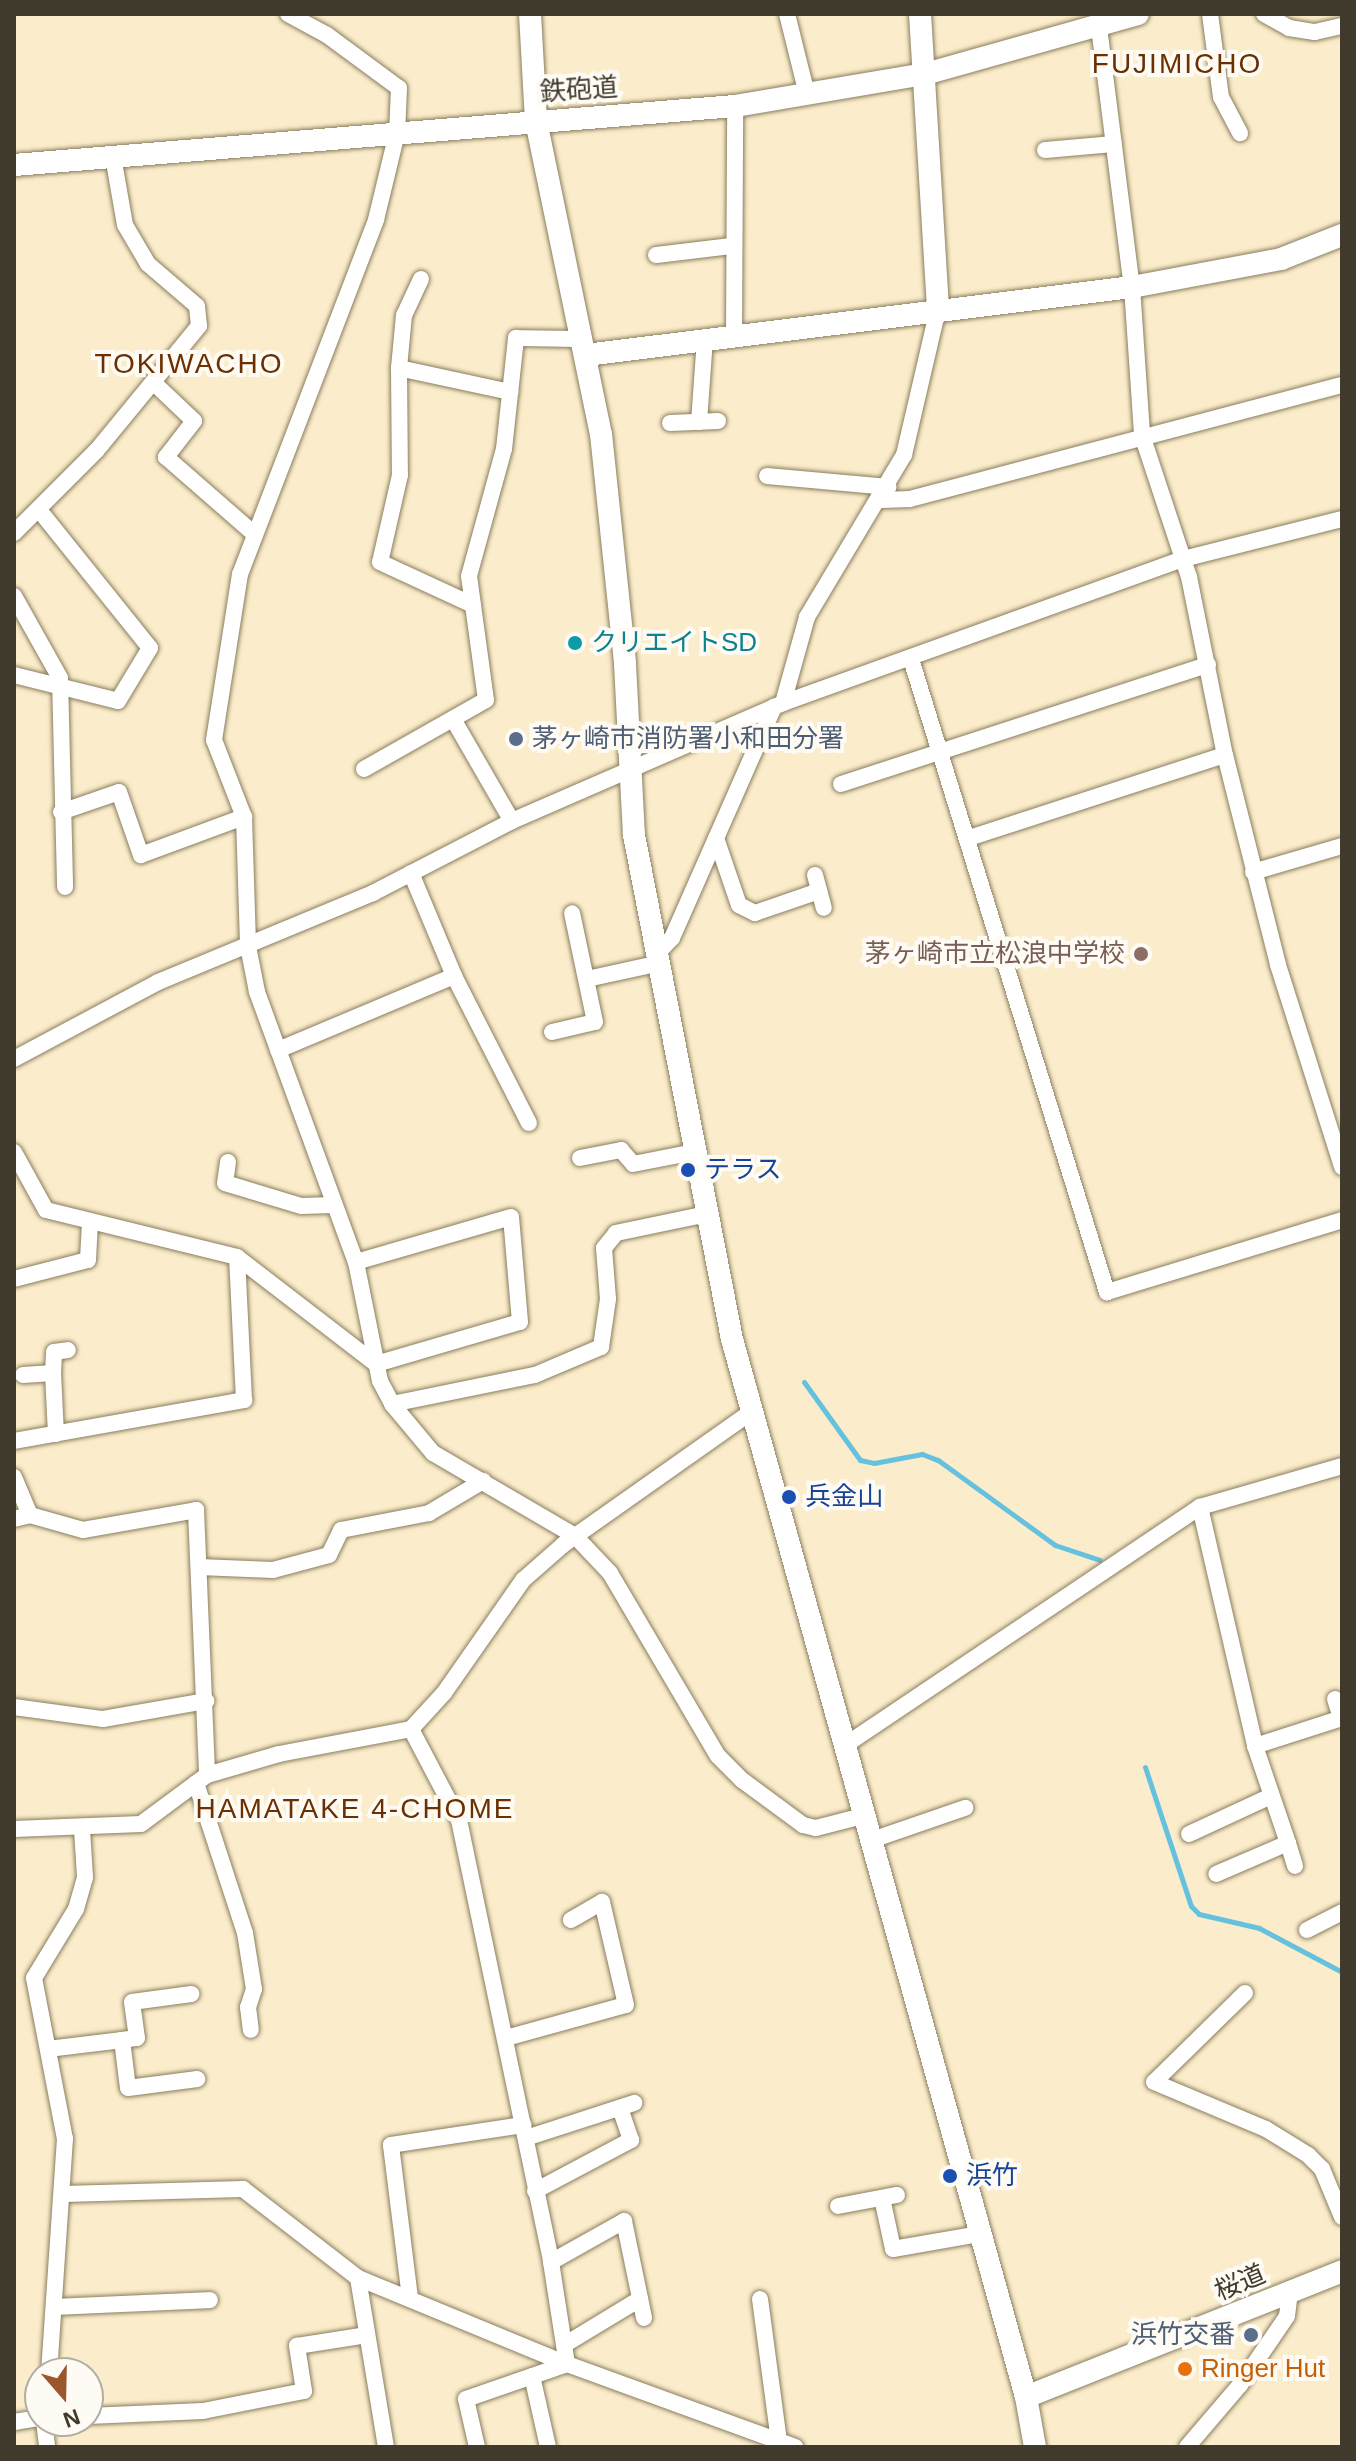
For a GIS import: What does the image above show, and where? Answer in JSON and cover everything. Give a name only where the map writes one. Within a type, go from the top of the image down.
[{"type":"street","points":[[288,14],[327,35],[399,88],[397,133],[376,220],[253,533],[229,619],[214,740],[244,817],[248,946],[257,992],[356,1262],[376,1364],[392,1404],[433,1453],[575,1536],[623,1590],[718,1756],[803,1825],[816,1828],[862,1816]]},
{"type":"street","points":[[530,14],[536,121],[601,434],[631,767],[634,835],[694,1152],[751,1412],[1026,2397],[1035,2447]]},
{"type":"street","points":[[787,14],[807,94]]},
{"type":"street","points":[[587,979],[656,960],[672,938],[779,705],[807,617],[885,493],[915,423],[938,309],[920,14]]},
{"type":"street","name":"鉄砲道","points":[[14,165],[735,106],[925,74],[1138,14]]},
{"type":"street","points":[[1210,14],[1221,97],[1240,133]]},
{"type":"street","points":[[1264,14],[1302,30],[1342,26]]},
{"type":"street","points":[[1099,27],[1132,287],[1142,435],[1183,559],[1253,872],[1342,1167]]},
{"type":"street","points":[[734,335],[731,246],[735,106]]},
{"type":"street","points":[[1045,150],[1114,144]]},
{"type":"street","points":[[14,533],[40,511],[154,383],[199,326],[197,306],[148,264],[125,225],[113,156]]},
{"type":"street","points":[[364,769],[486,700],[469,576],[504,449],[516,338],[585,347],[705,339],[1132,287],[1281,259],[1342,235]]},
{"type":"street","points":[[656,255],[731,246]]},
{"type":"street","points":[[421,279],[404,315],[399,368],[400,475],[380,562],[473,605]]},
{"type":"street","points":[[699,422],[705,339]]},
{"type":"street","points":[[399,368],[510,392]]},
{"type":"street","points":[[154,383],[194,421],[166,457],[253,533]]},
{"type":"street","points":[[767,476],[910,499],[1142,435],[1342,385]]},
{"type":"street","points":[[670,423],[718,421]]},
{"type":"street","points":[[14,675],[118,701],[150,648],[40,511]]},
{"type":"street","points":[[14,1059],[158,982],[248,946],[411,873],[512,821],[779,705],[1183,559],[1342,519]]},
{"type":"street","points":[[14,596],[41,637],[60,686],[65,887]]},
{"type":"street","points":[[911,659],[969,838],[1107,1292],[1342,1220]]},
{"type":"street","points":[[841,784],[1208,665]]},
{"type":"street","points":[[453,719],[512,821]]},
{"type":"street","points":[[969,838],[1225,755]]},
{"type":"street","points":[[61,812],[119,792],[141,855],[244,817]]},
{"type":"street","points":[[716,838],[739,905],[755,913],[817,883],[824,908]]},
{"type":"street","points":[[1253,872],[1342,846]]},
{"type":"street","points":[[411,873],[454,976],[529,1123]]},
{"type":"street","points":[[552,1032],[595,1022],[572,913]]},
{"type":"street","points":[[278,1050],[454,976]]},
{"type":"street","points":[[580,1158],[621,1150],[633,1164],[694,1152]]},
{"type":"street","points":[[14,1152],[46,1210],[90,1225],[156,1234],[237,1257],[376,1364]]},
{"type":"street","points":[[228,1162],[225,1183],[301,1206],[333,1205]]},
{"type":"street","points":[[392,1404],[535,1375],[601,1347],[608,1299],[604,1248],[616,1233],[707,1214]]},
{"type":"street","points":[[356,1262],[511,1217],[515,1229],[520,1322],[376,1364]]},
{"type":"street","points":[[14,1279],[88,1260],[90,1225]]},
{"type":"street","points":[[14,1441],[244,1400],[237,1257]]},
{"type":"street","points":[[56,1434],[54,1352],[68,1350]]},
{"type":"street","points":[[23,1375],[53,1373]]},
{"type":"street","points":[[14,1829],[82,1829],[141,1824],[201,1779],[279,1754],[411,1729],[444,1693],[516,1588],[575,1536],[751,1412]]},
{"type":"street","points":[[844,1746],[1200,1507],[1342,1466]]},
{"type":"street","points":[[14,1477],[22,1517],[98,1530],[196,1510],[206,1701],[201,1779],[245,1933],[254,1989],[248,2007],[251,2030]]},
{"type":"street","points":[[199,1567],[273,1570],[329,1555],[341,1530],[429,1513],[483,1481]]},
{"type":"street","points":[[1200,1507],[1255,1746],[1269,1797],[1295,1866]]},
{"type":"street","points":[[1255,1746],[1342,1718],[1335,1699]]},
{"type":"street","points":[[14,1707],[103,1719],[206,1701]]},
{"type":"street","points":[[411,1729],[459,1820],[551,2262],[567,2364]]},
{"type":"street","points":[[1189,1834],[1269,1797]]},
{"type":"street","points":[[869,1841],[965,1808]]},
{"type":"street","points":[[51,2357],[56,2307],[56,2235],[63,2194],[65,2139],[34,1978],[76,1909],[85,1877],[82,1829]]},
{"type":"street","points":[[1216,1874],[1288,1843]]},
{"type":"street","points":[[506,2038],[626,2005],[602,1902],[571,1920]]},
{"type":"street","points":[[1307,1930],[1342,1912]]},
{"type":"street","points":[[1245,1993],[1154,2082],[1266,2129],[1308,2155],[1322,2169],[1342,2217]]},
{"type":"street","points":[[48,2049],[137,2038],[132,2002],[191,1994]]},
{"type":"street","points":[[122,2040],[128,2088],[197,2079]]},
{"type":"street","points":[[410,2298],[391,2145],[525,2132],[627,2105],[631,2140],[535,2191]]},
{"type":"street","points":[[63,2194],[243,2189],[358,2278],[567,2364],[787,2444]]},
{"type":"street","points":[[838,2206],[889,2197],[893,2249],[979,2234]]},
{"type":"street","points":[[551,2262],[624,2221],[644,2318]]},
{"type":"street","name":"桜道","points":[[1026,2397],[1342,2271]]},
{"type":"street","points":[[358,2278],[386,2447]]},
{"type":"street","points":[[1187,2447],[1240,2385],[1287,2316],[1290,2292]]},
{"type":"street","points":[[56,2307],[202,2295]]},
{"type":"street","points":[[564,2345],[640,2299]]},
{"type":"street","points":[[760,2299],[787,2444]]},
{"type":"street","points":[[104,2415],[203,2411],[304,2391],[297,2346],[367,2335]]},
{"type":"street","points":[[477,2447],[466,2399],[567,2364]]},
{"type":"street","points":[[532,2376],[548,2447]]},
{"type":"waterway","points":[[804,1382],[860,1460],[874,1463],[922,1454],[938,1460],[1055,1545],[1100,1560]]},
{"type":"waterway","points":[[1145,1767],[1191,1906],[1199,1914],[1259,1928],[1342,1972]]},
{"type":"place","name":"クリエイトSD","points":[[575,643]]},
{"type":"place","name":"茅ヶ崎市消防署小和田分署","points":[[516,739]]},
{"type":"place","name":"茅ヶ崎市立松浪中学校","points":[[1141,954]]},
{"type":"place","name":"テラス","points":[[688,1170]]},
{"type":"place","name":"兵金山","points":[[789,1497]]},
{"type":"place","name":"浜竹","points":[[950,2176]]},
{"type":"place","name":"浜竹交番","points":[[1251,2335]]},
{"type":"place","name":"Ringer Hut","points":[[1185,2369]]},
{"type":"district","name":"FUJIMICHO","points":[[1177,64]]},
{"type":"district","name":"TOKIWACHO","points":[[189,364]]},
{"type":"district","name":"HAMATAKE 4-CHOME","points":[[355,1809]]}]
